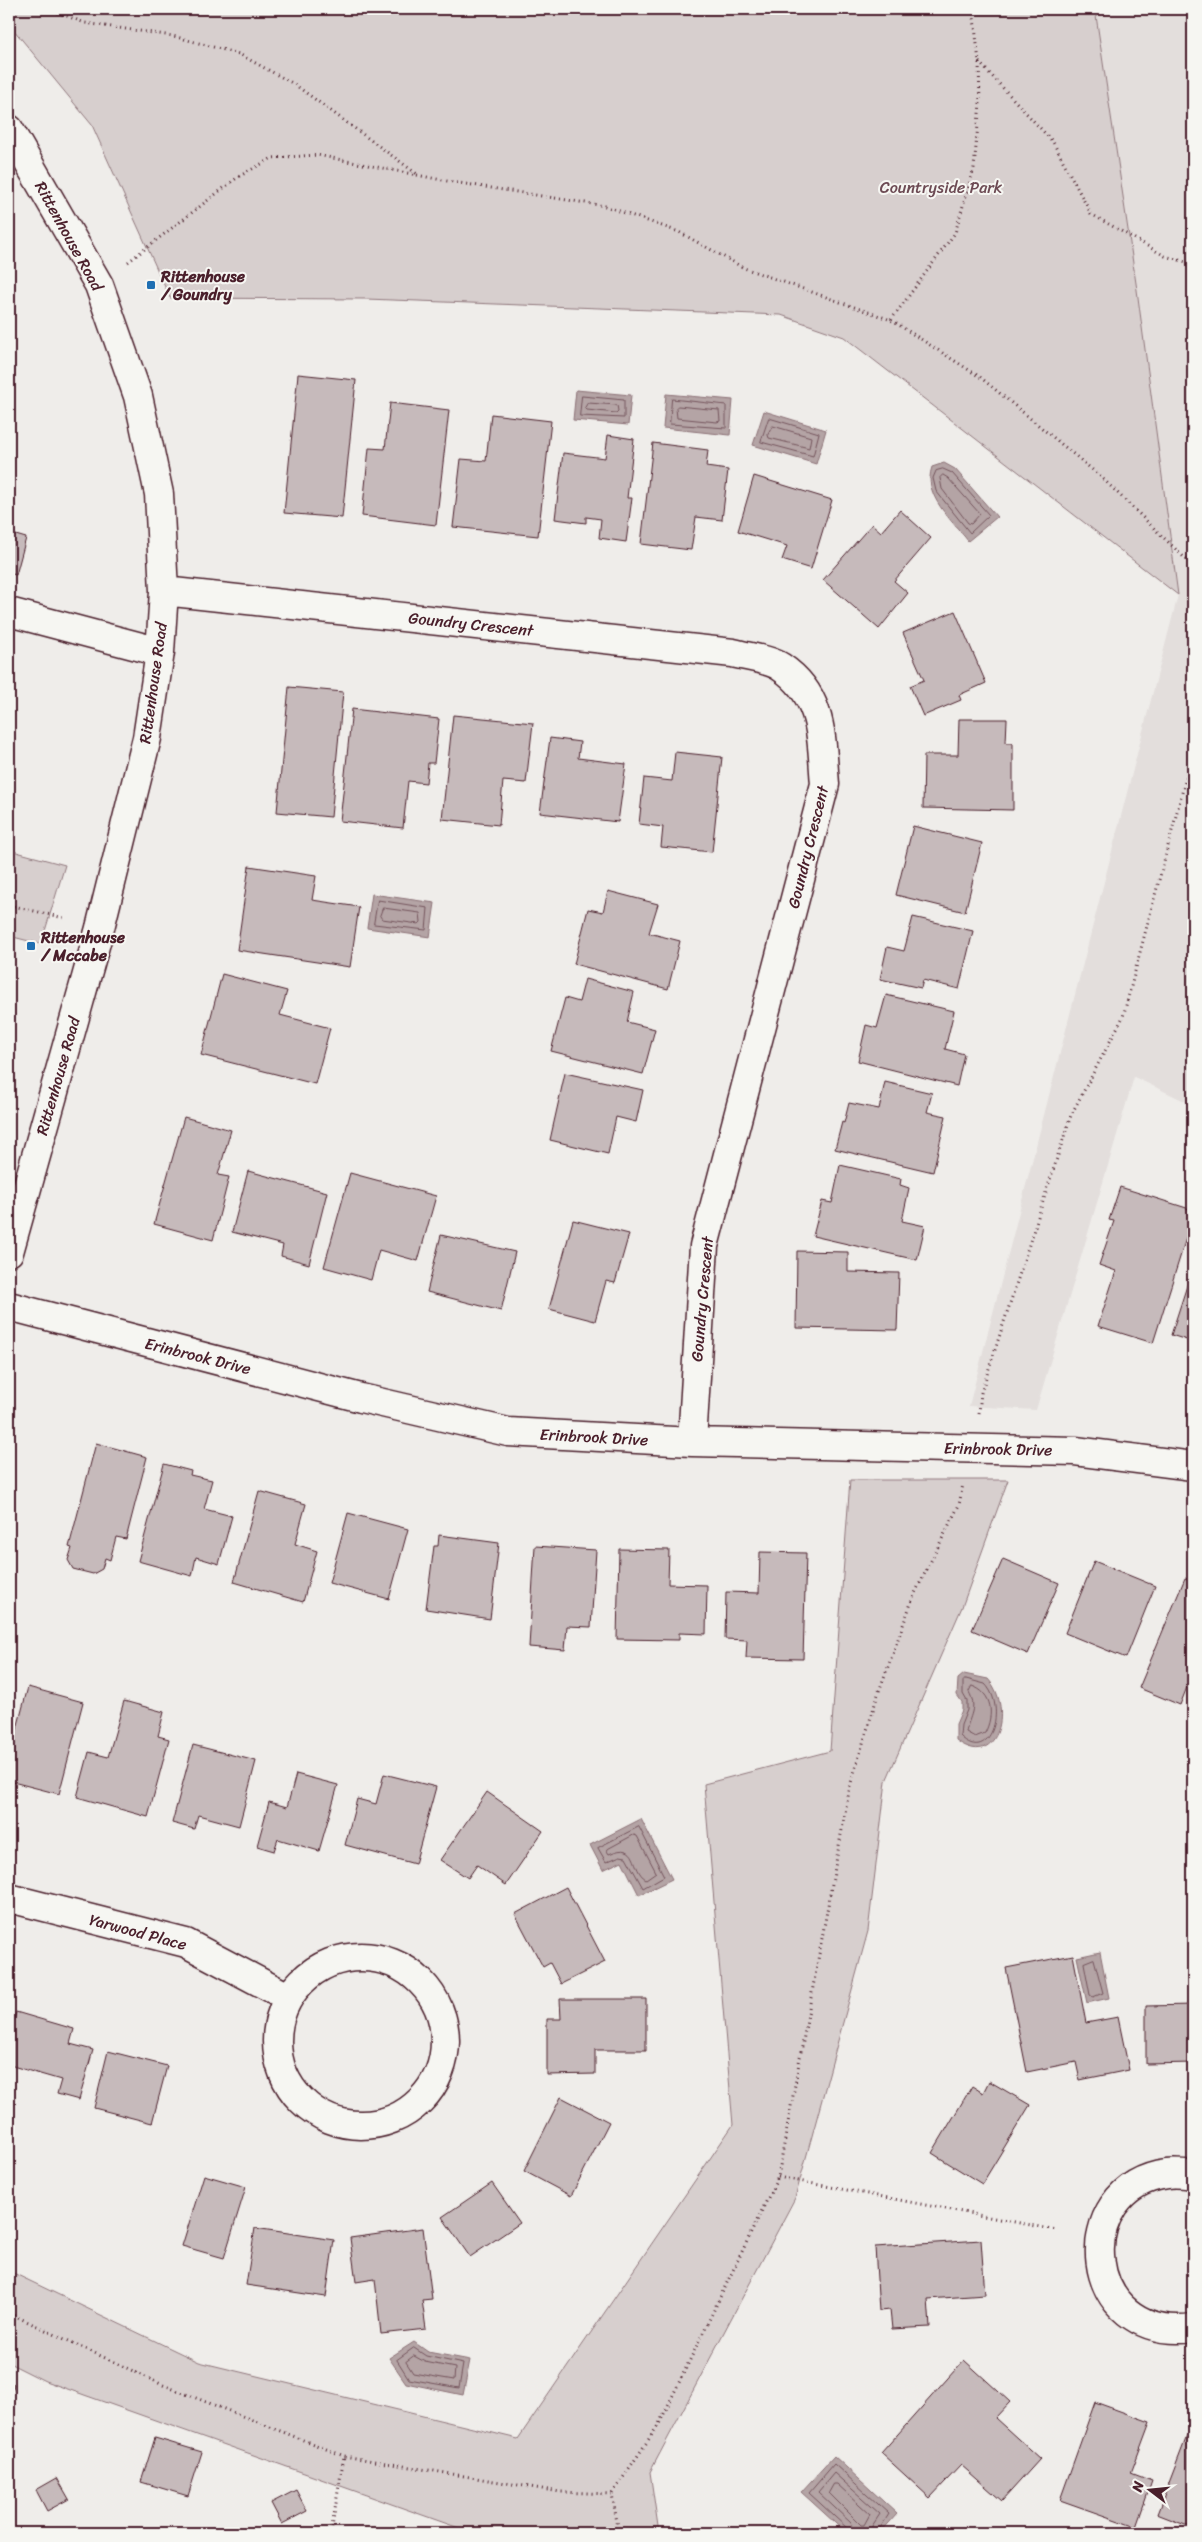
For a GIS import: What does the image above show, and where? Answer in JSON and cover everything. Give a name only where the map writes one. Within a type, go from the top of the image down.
[{"type":"street","name":"Rittenhouse Road","points":[[9,129],[99,285],[138,396],[159,494],[164,591],[160,652],[147,738],[100,928],[9,1252]]},
{"type":"street","name":"Goundry Crescent","points":[[164,591],[734,653],[780,666],[804,690],[819,716],[825,784],[704,1246],[692,1442]]},
{"type":"street","points":[[9,612],[160,652]]},
{"type":"street","name":"Erinbrook Drive","points":[[9,1306],[361,1398],[508,1432],[692,1442],[1075,1451],[1193,1466]]},
{"type":"street","name":"Yarwood Place","points":[[9,1898],[186,1943],[288,1997]]},
{"type":"street","points":[[361,1956],[381,1958],[408,1970],[425,1985],[440,2010],[445,2034],[443,2063],[431,2089],[410,2110],[390,2120],[360,2125],[337,2122],[311,2110],[294,2093],[280,2067],[278,2024],[288,1997],[307,1975],[332,1960],[361,1956]]},
{"type":"street","points":[[1193,2175],[1167,2174],[1146,2180],[1124,2194],[1111,2209],[1101,2234],[1099,2250],[1103,2277],[1110,2291],[1114,2298],[1134,2317],[1150,2326],[1177,2330],[1193,2328]]},
{"type":"path","points":[[48,9],[85,23],[173,36],[239,54],[294,84],[420,176]]},
{"type":"path","points":[[891,320],[955,233],[974,168],[980,103],[979,62],[972,9]]},
{"type":"path","points":[[979,62],[1052,142],[1091,214],[1165,256],[1193,264]]},
{"type":"path","points":[[99,285],[238,177],[272,158],[317,155],[420,176],[605,206],[679,232],[744,268],[891,320],[980,377],[1100,476],[1193,566]]},
{"type":"path","points":[[978,1418],[981,1393],[1071,1116],[1123,1017],[1193,751]]},
{"type":"path","points":[[9,905],[100,928]]},
{"type":"path","points":[[618,2533],[612,2494],[660,2424],[778,2177],[850,1786],[878,1694],[908,1613],[959,1506],[963,1484]]},
{"type":"path","points":[[778,2177],[1057,2230]]},
{"type":"path","points":[[9,2312],[163,2385],[344,2456],[560,2492],[612,2494]]},
{"type":"path","points":[[331,2533],[344,2456]]},
{"type":"shaded area","points":[[1095,9],[1193,9],[1193,1105],[1134,1077],[1036,1410],[969,1406],[1178,595],[1137,290]]},
{"type":"green space","name":"Countryside Park","points":[[9,9],[1095,9],[1137,290],[1178,595],[844,337],[781,315],[366,299],[170,298],[92,125],[9,24]]},
{"type":"green space","points":[[9,850],[65,865],[41,944],[9,936]]},
{"type":"green space","points":[[850,1480],[1008,1480],[962,1607],[886,1781],[868,1931],[795,2198],[650,2472],[659,2533],[464,2533],[459,2528],[45,2381],[9,2363],[9,2271],[199,2362],[518,2439],[733,2125],[704,1784],[830,1751]]},
{"type":"water","points":[[576,390],[631,395],[628,425],[573,420]]},
{"type":"water","points":[[666,394],[733,400],[730,435],[663,428]]},
{"type":"water","points":[[764,411],[826,430],[816,464],[753,445]]},
{"type":"water","points":[[944,463],[955,469],[997,517],[968,541],[940,507],[931,487],[932,467]]},
{"type":"water","points":[[372,894],[435,903],[430,937],[367,928]]},
{"type":"water","points":[[964,1674],[988,1679],[996,1691],[1000,1705],[998,1732],[991,1742],[982,1748],[970,1748],[956,1740],[956,1724],[962,1710],[962,1702],[957,1695],[958,1679]]},
{"type":"water","points":[[641,1819],[672,1879],[639,1895],[622,1861],[603,1870],[590,1845]]},
{"type":"water","points":[[1100,1952],[1109,1998],[1087,2003],[1077,1957]]},
{"type":"water","points":[[414,2342],[428,2352],[470,2360],[463,2395],[406,2383],[389,2358]]},
{"type":"water","points":[[834,2456],[897,2514],[880,2533],[846,2533],[801,2492]]},
{"type":"building","points":[[298,374],[356,380],[342,518],[284,513]]},
{"type":"building","points":[[390,403],[449,410],[436,525],[362,516],[369,448],[385,449]]},
{"type":"building","points":[[491,414],[551,421],[538,536],[453,527],[461,459],[486,461]]},
{"type":"building","points":[[608,435],[634,439],[627,498],[632,498],[626,542],[599,538],[601,519],[586,517],[586,523],[555,519],[563,453],[605,458]]},
{"type":"building","points":[[653,443],[708,450],[706,467],[728,470],[722,520],[696,517],[691,550],[641,544]]},
{"type":"building","points":[[754,476],[832,500],[811,569],[782,560],[787,546],[738,531]]},
{"type":"building","points":[[900,510],[931,538],[894,581],[908,593],[879,629],[823,580],[872,524],[881,532]]},
{"type":"building","points":[[9,533],[26,538],[16,575],[9,573]]},
{"type":"building","points":[[955,611],[986,683],[959,695],[961,700],[923,716],[910,686],[924,680],[903,633]]},
{"type":"building","points":[[289,687],[343,692],[331,817],[277,812]]},
{"type":"building","points":[[352,709],[439,719],[434,763],[428,763],[426,783],[408,781],[403,828],[340,821]]},
{"type":"building","points":[[453,715],[533,723],[526,783],[503,781],[499,825],[442,819]]},
{"type":"building","points":[[959,719],[1007,719],[1006,743],[1013,743],[1013,810],[923,808],[924,755],[958,755]]},
{"type":"building","points":[[550,738],[580,742],[578,758],[626,764],[618,822],[540,813]]},
{"type":"building","points":[[675,752],[722,757],[712,852],[661,847],[663,827],[639,824],[644,778],[672,781]]},
{"type":"building","points":[[913,826],[982,843],[965,912],[896,895]]},
{"type":"building","points":[[249,866],[316,876],[312,900],[359,907],[350,967],[237,950]]},
{"type":"building","points":[[608,891],[658,904],[649,933],[680,941],[668,989],[574,964],[588,909],[603,912]]},
{"type":"building","points":[[913,917],[973,931],[959,989],[923,980],[921,988],[880,979],[887,947],[904,951]]},
{"type":"building","points":[[222,974],[287,991],[280,1015],[330,1028],[315,1084],[201,1055]]},
{"type":"building","points":[[585,979],[634,992],[627,1022],[655,1029],[643,1074],[551,1051],[565,998],[579,1002]]},
{"type":"building","points":[[886,995],[954,1011],[945,1049],[964,1054],[957,1086],[858,1061],[866,1025],[877,1028]]},
{"type":"building","points":[[565,1073],[643,1090],[636,1122],[616,1117],[608,1154],[550,1140]]},
{"type":"building","points":[[885,1082],[932,1093],[927,1112],[946,1116],[933,1172],[835,1149],[849,1103],[879,1109]]},
{"type":"building","points":[[184,1117],[231,1130],[218,1175],[229,1177],[213,1240],[154,1224]]},
{"type":"building","points":[[840,1165],[901,1179],[900,1185],[909,1188],[902,1221],[925,1226],[917,1260],[813,1236],[822,1201],[832,1203]]},
{"type":"building","points":[[248,1171],[327,1192],[309,1264],[281,1256],[283,1245],[232,1232]]},
{"type":"building","points":[[350,1173],[436,1196],[418,1261],[379,1250],[371,1280],[324,1267]]},
{"type":"building","points":[[1120,1187],[1193,1210],[1193,1216],[1153,1343],[1098,1326],[1116,1271],[1099,1265],[1114,1221],[1109,1220]]},
{"type":"building","points":[[573,1220],[629,1234],[615,1283],[606,1281],[595,1321],[549,1309]]},
{"type":"building","points":[[441,1235],[515,1252],[501,1311],[427,1292]]},
{"type":"building","points":[[797,1251],[848,1252],[848,1272],[899,1273],[897,1330],[796,1328]]},
{"type":"building","points":[[1193,1267],[1193,1342],[1171,1335]]},
{"type":"building","points":[[96,1443],[147,1457],[126,1539],[116,1537],[110,1560],[105,1558],[102,1569],[93,1574],[73,1569],[68,1560],[72,1548],[69,1547]]},
{"type":"building","points":[[164,1464],[191,1471],[190,1475],[212,1480],[204,1509],[232,1516],[219,1564],[196,1557],[192,1576],[138,1561]]},
{"type":"building","points":[[259,1491],[306,1504],[295,1544],[317,1551],[303,1602],[234,1582]]},
{"type":"building","points":[[348,1513],[408,1529],[389,1599],[329,1583]]},
{"type":"building","points":[[439,1535],[499,1543],[490,1619],[426,1609],[434,1546],[438,1546]]},
{"type":"building","points":[[535,1546],[596,1550],[591,1627],[567,1626],[565,1650],[529,1647]]},
{"type":"building","points":[[619,1549],[669,1550],[668,1584],[707,1585],[706,1634],[679,1633],[679,1640],[617,1639]]},
{"type":"building","points":[[760,1552],[806,1553],[803,1659],[746,1658],[747,1640],[725,1639],[726,1592],[759,1593]]},
{"type":"building","points":[[1003,1559],[1059,1583],[1028,1654],[972,1630]]},
{"type":"building","points":[[1094,1561],[1155,1586],[1126,1658],[1065,1633]]},
{"type":"building","points":[[1185,1578],[1193,1581],[1193,1672],[1180,1705],[1139,1688]]},
{"type":"building","points":[[28,1687],[83,1702],[59,1794],[9,1781],[9,1759]]},
{"type":"building","points":[[124,1701],[164,1712],[158,1736],[169,1739],[148,1817],[77,1797],[89,1752],[108,1757]]},
{"type":"building","points":[[193,1745],[256,1761],[239,1826],[198,1815],[194,1829],[172,1823]]},
{"type":"building","points":[[296,1774],[338,1785],[319,1851],[278,1839],[274,1851],[257,1846],[269,1802],[287,1807]]},
{"type":"building","points":[[384,1774],[436,1787],[415,1864],[345,1845],[357,1799],[376,1804]]},
{"type":"building","points":[[487,1792],[543,1831],[506,1885],[477,1865],[468,1878],[440,1860]]},
{"type":"building","points":[[566,1887],[605,1962],[561,1984],[550,1963],[543,1967],[515,1914]]},
{"type":"building","points":[[1073,1955],[1086,2023],[1118,2017],[1129,2070],[1080,2080],[1076,2062],[1027,2072],[1006,1968]]},
{"type":"building","points":[[560,1999],[646,1999],[646,2050],[595,2050],[595,2074],[547,2075],[547,2019],[561,2019]]},
{"type":"building","points":[[1193,2005],[1193,2063],[1146,2064],[1146,2006]]},
{"type":"building","points":[[16,2012],[74,2029],[70,2044],[93,2050],[79,2100],[57,2094],[61,2080],[9,2065],[9,2039]]},
{"type":"building","points":[[108,2051],[167,2066],[152,2123],[94,2108]]},
{"type":"building","points":[[989,2081],[1030,2105],[982,2184],[932,2153],[972,2086],[983,2093]]},
{"type":"building","points":[[561,2097],[609,2122],[571,2196],[524,2171]]},
{"type":"building","points":[[204,2175],[246,2187],[224,2258],[182,2246]]},
{"type":"building","points":[[492,2183],[520,2223],[470,2257],[442,2217]]},
{"type":"building","points":[[255,2228],[334,2240],[326,2297],[246,2285]]},
{"type":"building","points":[[423,2228],[432,2299],[422,2300],[426,2329],[381,2334],[375,2279],[356,2282],[350,2238]]},
{"type":"building","points":[[981,2240],[985,2295],[928,2299],[930,2327],[892,2329],[890,2310],[879,2311],[875,2247]]},
{"type":"building","points":[[964,2360],[1010,2402],[995,2418],[1040,2459],[1002,2501],[961,2465],[930,2498],[881,2453]]},
{"type":"building","points":[[9,2382],[14,2384],[9,2406]]},
{"type":"building","points":[[1095,2402],[1150,2422],[1131,2473],[1152,2481],[1136,2527],[1060,2500]]},
{"type":"building","points":[[1193,2423],[1193,2528],[1157,2514]]},
{"type":"building","points":[[155,2438],[202,2452],[188,2496],[141,2482]]},
{"type":"building","points":[[57,2478],[69,2499],[47,2511],[36,2490]]},
{"type":"building","points":[[296,2490],[307,2511],[282,2524],[271,2503]]},
{"type":"place","name":"Rittenhouse / Goundry","points":[[151,285]]},
{"type":"place","name":"Rittenhouse / Mccabe","points":[[31,946]]}]
